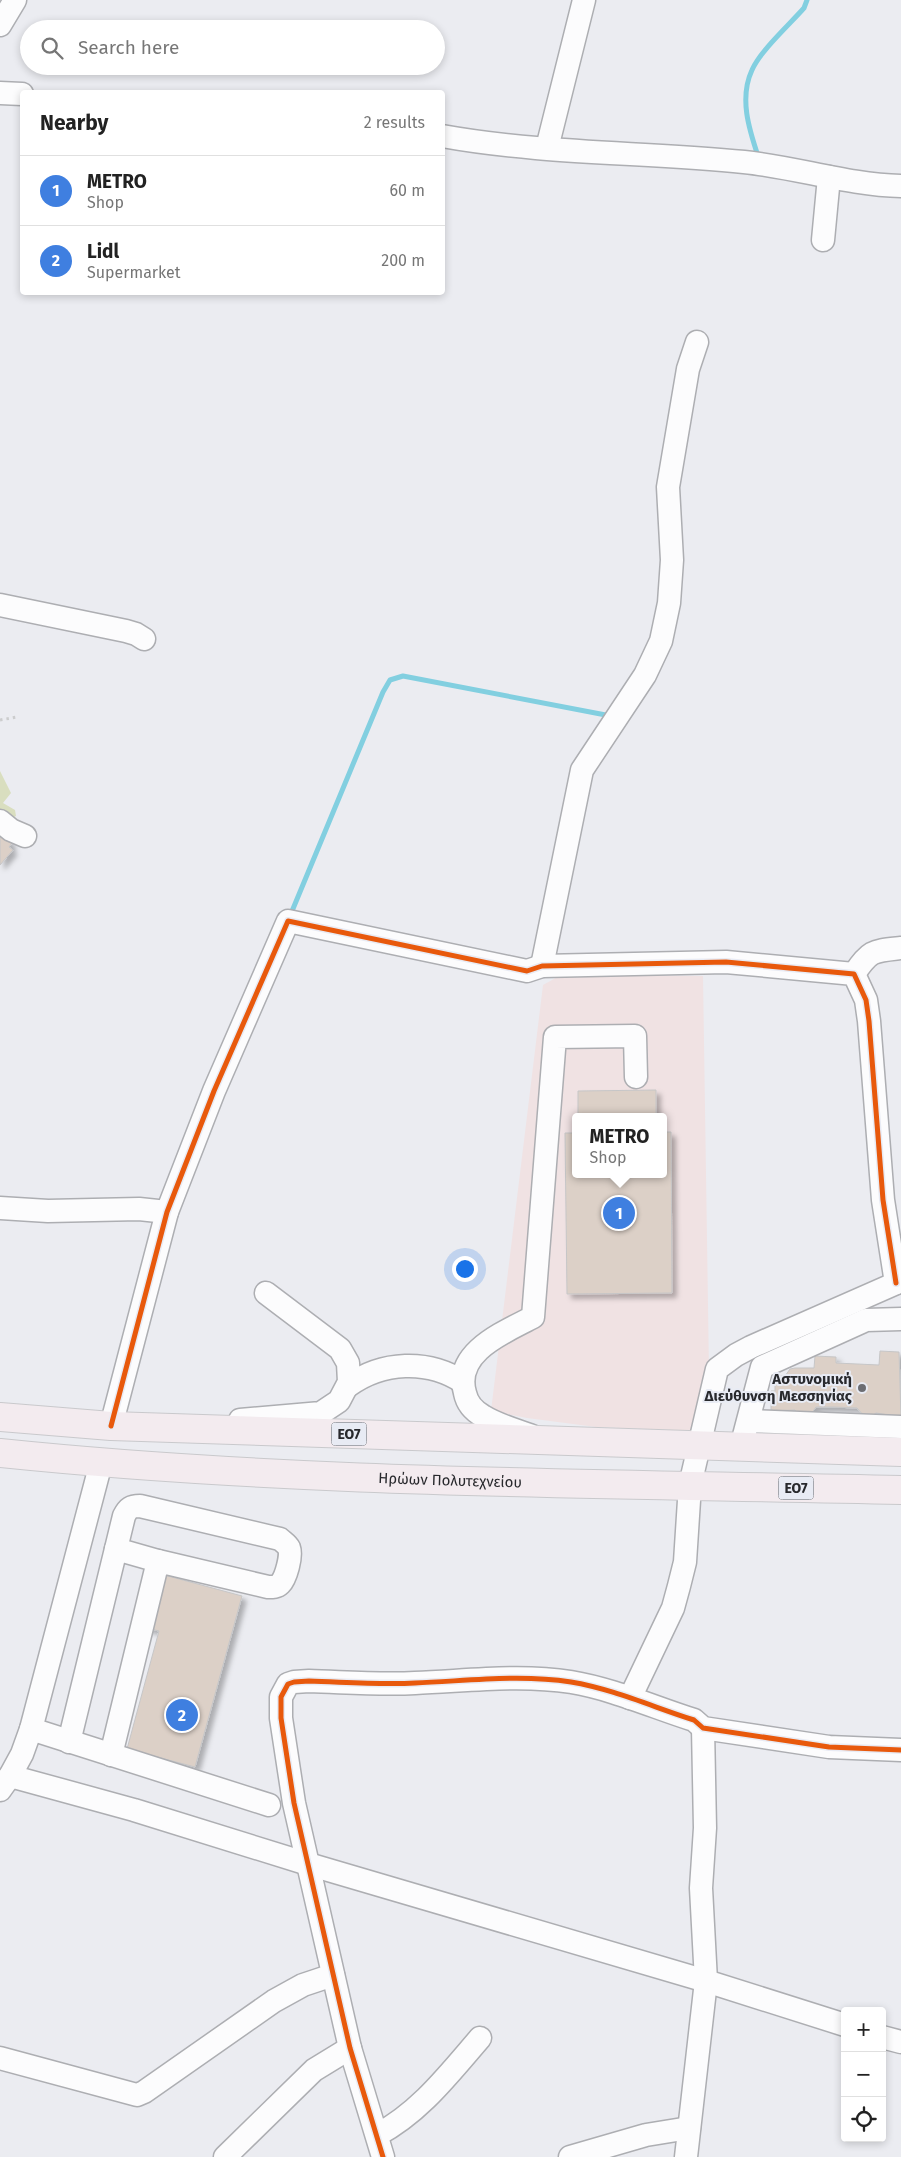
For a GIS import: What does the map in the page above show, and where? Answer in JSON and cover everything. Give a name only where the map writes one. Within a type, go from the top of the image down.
[{"type":"main road","name":"ΕΟ7","points":[[0,1417],[149,1428],[901,1452]]},
{"type":"main road","name":"Ηρώων Πολυτεχνείου","points":[[0,1453],[101,1463],[369,1479],[901,1490]]},
{"type":"street","points":[[0,25],[15,0]]},
{"type":"street","points":[[547,148],[584,0]]},
{"type":"street","points":[[0,93],[20,94]]},
{"type":"street","points":[[445,136],[509,146],[761,164],[829,177],[901,186]]},
{"type":"street","points":[[823,240],[829,177]]},
{"type":"street","points":[[542,966],[582,770],[644,675],[660,641],[669,603],[672,560],[668,487],[688,369],[698,342]]},
{"type":"street","points":[[0,605],[136,634],[144,639]]},
{"type":"street","points":[[0,822],[24,836]]},
{"type":"street","points":[[111,1426],[167,1212],[214,1091],[288,921],[527,971],[542,966],[726,962],[854,974]]},
{"type":"street","points":[[854,974],[867,955],[883,950],[901,948]]},
{"type":"street","points":[[630,1698],[673,1608],[685,1562],[690,1485],[717,1369],[751,1347],[898,1282],[883,1200],[866,1000],[854,974]]},
{"type":"street","points":[[543,1440],[486,1418],[477,1412],[467,1398],[463,1382],[466,1365],[478,1351],[500,1335],[533,1317],[554,1037],[635,1036],[636,1076]]},
{"type":"street","points":[[0,1208],[48,1212],[138,1209],[167,1212]]},
{"type":"street","points":[[149,1428],[318,1413],[335,1405],[343,1396],[348,1386],[350,1375],[348,1363],[340,1348],[266,1292]]},
{"type":"street","points":[[741,1447],[762,1367],[866,1320],[901,1320]]},
{"type":"street","points":[[348,1386],[378,1370],[408,1366],[432,1368],[463,1382]]},
{"type":"street","points":[[749,1421],[901,1427]]},
{"type":"street","points":[[101,1463],[31,1730],[22,1754],[5,1783],[134,1810],[308,1864],[706,1981],[841,2024]]},
{"type":"street","points":[[69,1742],[116,1549],[127,1510],[133,1506],[140,1506],[280,1540],[286,1543],[290,1549],[284,1577],[281,1583],[275,1587],[268,1587],[158,1561],[116,1549]]},
{"type":"street","points":[[111,1755],[158,1561]]},
{"type":"street","points":[[383,2157],[350,2048],[294,1803],[282,1731],[281,1697],[284,1688],[290,1683],[309,1681],[413,1683],[487,1678],[527,1678],[569,1682],[600,1688],[630,1698],[694,1720],[703,1728],[829,1747],[901,1750]]},
{"type":"street","points":[[686,2157],[706,1981],[701,1888],[704,1828],[703,1728]]},
{"type":"street","points":[[31,1730],[269,1805]]},
{"type":"street","points":[[0,2058],[137,2095],[274,2001],[303,1985],[333,1975]]},
{"type":"street","points":[[377,2135],[402,2120],[425,2101],[480,2038]]},
{"type":"street","points":[[886,2038],[901,2042]]},
{"type":"street","points":[[226,2157],[314,2070],[350,2048]]},
{"type":"street","points":[[570,2157],[646,2135],[688,2128]]},
{"type":"path","points":[[0,720],[17,717]]},
{"type":"shaded area","points":[[561,975],[703,976],[709,1371],[696,1431],[596,1427],[491,1411],[543,985]]},
{"type":"green space","points":[[0,771],[11,793],[3,803],[15,810],[16,816],[12,818],[0,814]]},
{"type":"building","points":[[0,833],[12,843],[9,847],[13,850],[0,865]]},
{"type":"building","points":[[656,1090],[656,1113],[578,1113],[578,1091]]},
{"type":"building","points":[[667,1132],[671,1132],[672,1293],[567,1294],[565,1133],[572,1133],[572,1178],[667,1178]]},
{"type":"building","points":[[880,1351],[899,1352],[901,1417],[876,1413],[872,1416],[864,1416],[857,1408],[816,1407],[811,1414],[798,1414],[795,1410],[771,1411],[771,1391],[775,1391],[775,1376],[785,1376],[790,1369],[814,1368],[815,1356],[836,1357],[836,1363],[879,1365]]},
{"type":"building","points":[[157,1573],[242,1596],[195,1767],[127,1749],[159,1631],[142,1627]]},
{"type":"waterway","points":[[758,156],[751,135],[747,113],[746,91],[748,81],[756,63],[804,8],[807,0]]},
{"type":"waterway","points":[[290,916],[383,692],[390,680],[403,676],[611,716]]},
{"type":"cycle path","points":[[111,1426],[167,1212],[214,1091],[288,921],[527,971],[542,966],[726,962],[854,974],[866,1000],[869,1021],[883,1200],[896,1283]]},
{"type":"cycle path","points":[[383,2157],[350,2048],[294,1803],[281,1718],[281,1697],[288,1684],[309,1681],[389,1684],[532,1678],[571,1682],[618,1694],[694,1720],[703,1728],[829,1747],[901,1750]]},
{"type":"place","name":"METRO","points":[[619,1213]]},
{"type":"place","name":"Αστυνομική Διεύθυνση Μεσσηνίας","points":[[862,1388]]},
{"type":"place","name":"Lidl","points":[[182,1715]]}]
